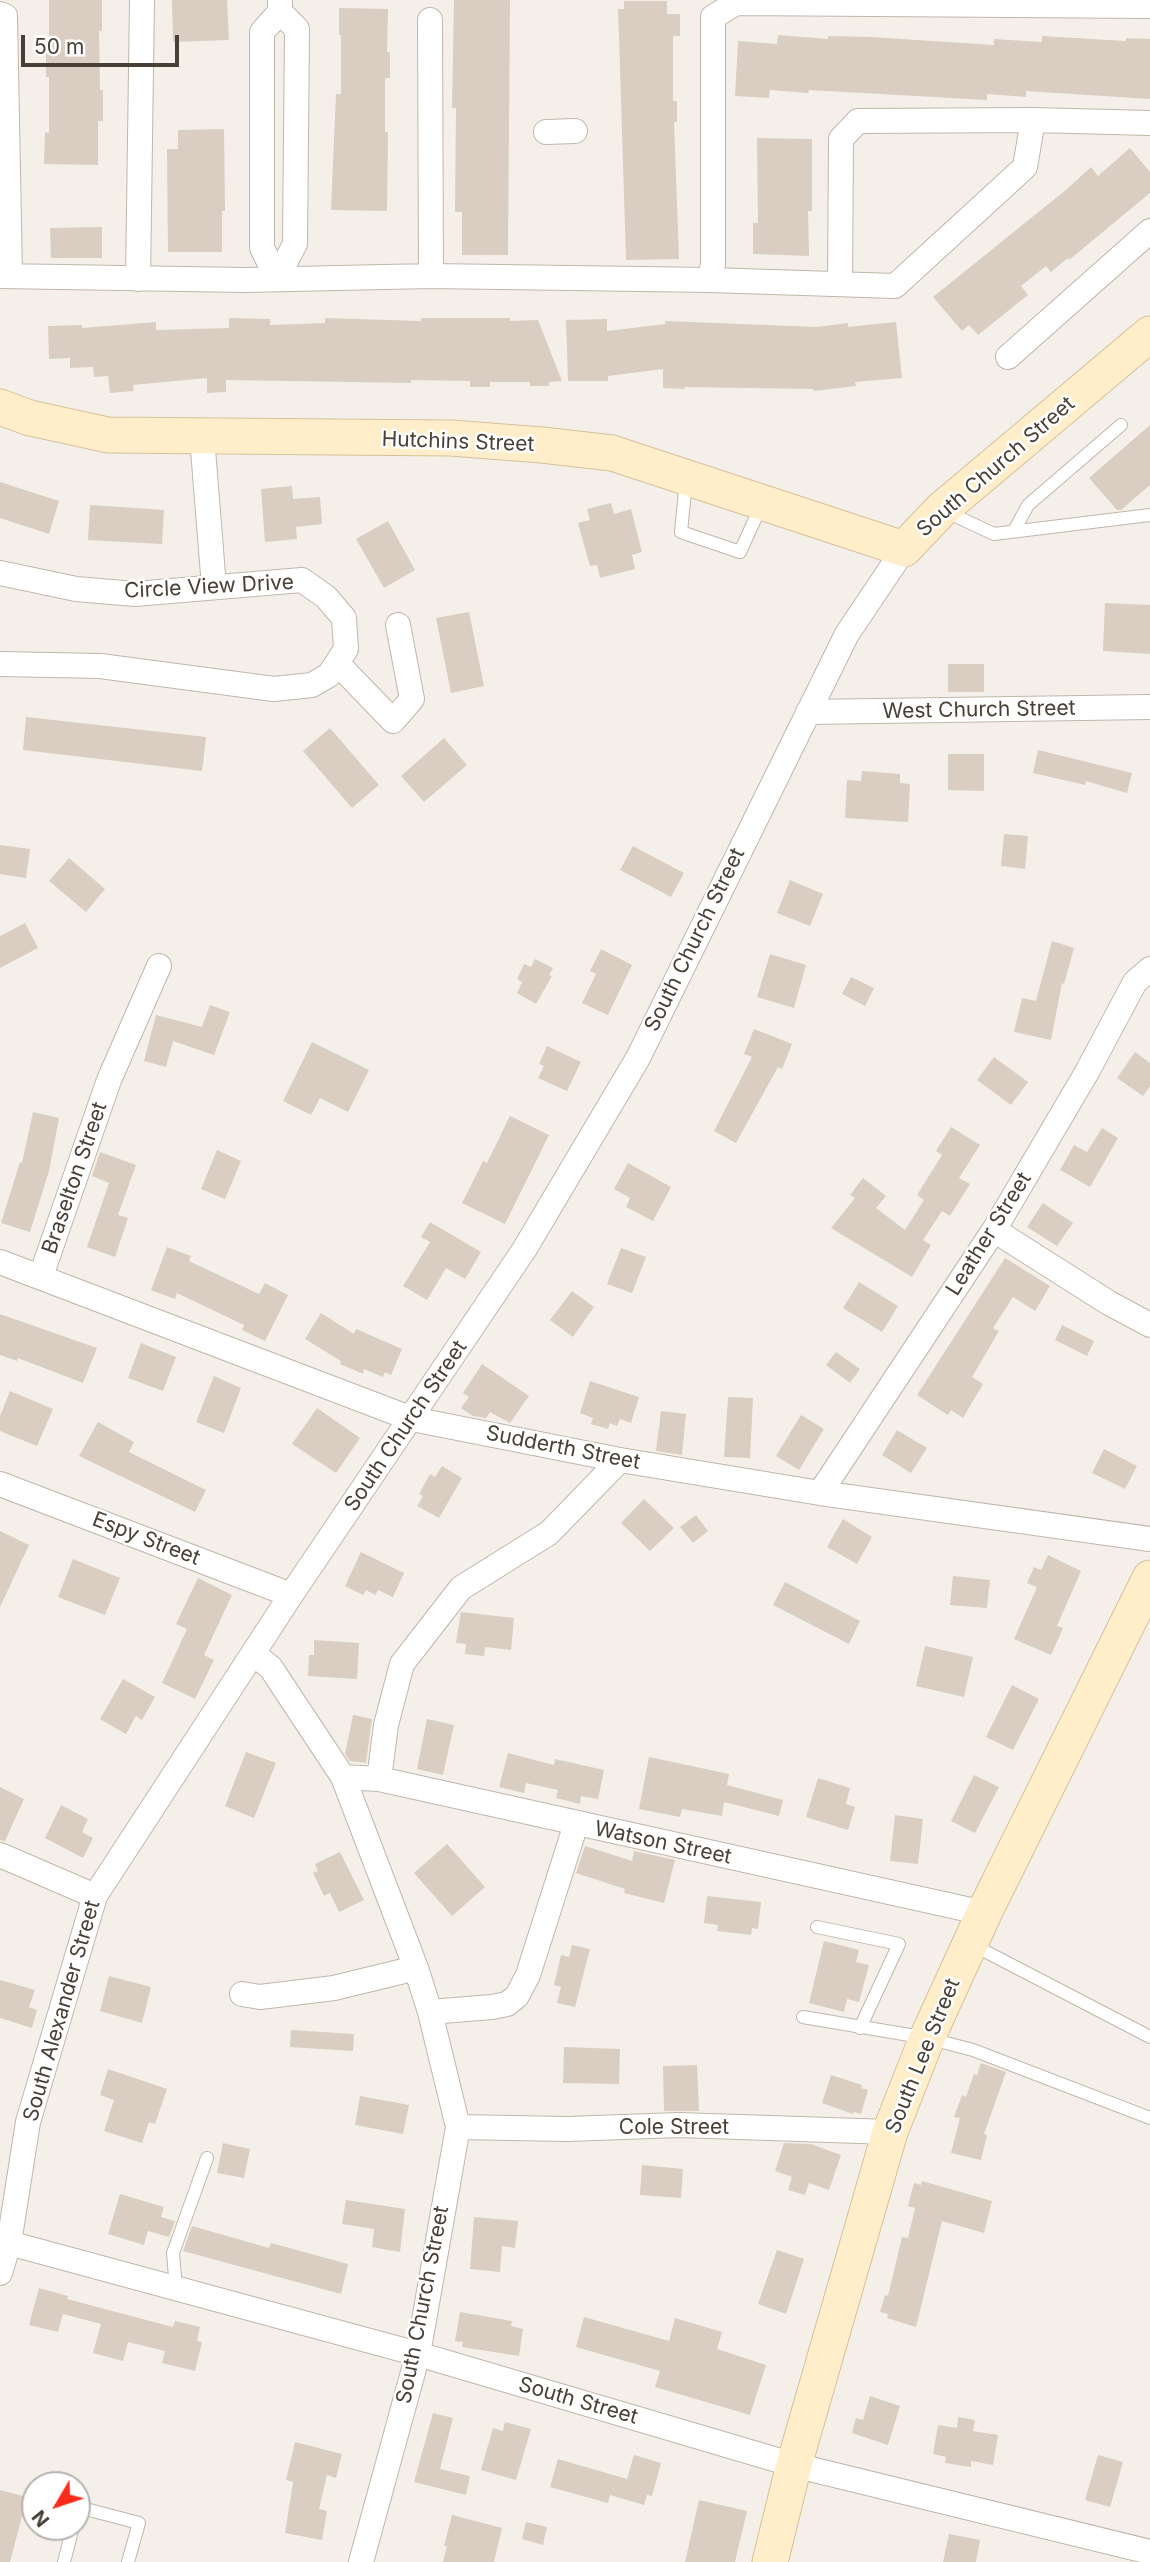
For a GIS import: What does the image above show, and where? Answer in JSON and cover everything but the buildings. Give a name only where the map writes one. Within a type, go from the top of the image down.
[{"type":"street","points":[[138,279],[142,0]]},
{"type":"street","points":[[710,280],[713,264],[713,17],[736,3],[1150,6]]},
{"type":"street","points":[[280,6],[297,29],[295,244],[277,278],[262,247],[262,32],[280,6]]},
{"type":"street","points":[[0,14],[5,16],[5,276],[246,280],[431,276],[895,286],[1025,167],[1033,120]]},
{"type":"street","points":[[430,20],[431,276]]},
{"type":"street","points":[[840,284],[841,139],[858,121],[1033,120],[1150,123]]},
{"type":"street","points":[[546,132],[575,131]]},
{"type":"street","points":[[262,136],[296,132]]},
{"type":"street","points":[[1009,357],[1150,231]]},
{"type":"street","name":"South Church Street","points":[[291,1595],[524,1250],[638,1058],[847,634],[905,550],[941,510],[1150,334]]},
{"type":"street","name":"Hutchins Street","points":[[0,407],[30,418],[108,435],[451,438],[542,444],[612,453],[905,550]]},
{"type":"street","points":[[202,437],[214,587]]},
{"type":"street","name":"Circle View Drive","points":[[0,573],[76,589],[135,594],[302,580],[326,597],[344,618],[346,649],[337,663]]},
{"type":"street","points":[[0,664],[100,666],[274,690],[312,685],[329,675],[337,663],[393,721],[412,699],[398,625]]},
{"type":"street","name":"West Church Street","points":[[807,712],[1150,707]]},
{"type":"street","name":"Braselton Street","points":[[41,1276],[109,1080],[159,966]]},
{"type":"street","name":"Leather Street","points":[[820,1493],[994,1230],[1087,1072],[1135,982],[1150,970]]},
{"type":"street","points":[[994,1230],[1109,1303],[1150,1325]]},
{"type":"street","name":"Sudderth Street","points":[[0,1262],[412,1419],[620,1460],[820,1493],[1150,1539]]},
{"type":"street","points":[[379,1779],[386,1725],[402,1664],[461,1588],[549,1533],[620,1460]]},
{"type":"street","name":"Espy Street","points":[[0,1484],[291,1595]]},
{"type":"street","name":"South Lee Street","points":[[770,2562],[794,2465],[890,2132],[927,2038],[977,1928],[1150,1578]]},
{"type":"street","name":"South Alexander Street","points":[[0,2273],[9,2243],[28,2122],[95,1896],[291,1595]]},
{"type":"street","points":[[253,1653],[271,1668],[343,1777],[416,1968],[430,2012],[458,2127]]},
{"type":"street","name":"Watson Street","points":[[343,1777],[379,1779],[576,1824],[977,1928]]},
{"type":"street","points":[[430,2012],[492,2007],[506,2004],[517,1996],[528,1975],[576,1824]]},
{"type":"street","points":[[0,1856],[95,1896]]},
{"type":"street","points":[[242,1994],[260,1997],[334,1988],[416,1968]]},
{"type":"street","name":"Cole Street","points":[[458,2127],[567,2129],[679,2126],[890,2132]]},
{"type":"street","name":"South Church Street","points":[[361,2562],[418,2354],[458,2127]]},
{"type":"street","name":"South Street","points":[[9,2243],[418,2354],[794,2465],[1150,2552]]},
{"type":"lane","points":[[1014,531],[1028,505],[1121,425]]},
{"type":"lane","points":[[687,477],[681,532],[740,552],[762,502]]},
{"type":"lane","points":[[941,510],[994,534],[1150,515]]},
{"type":"lane","points":[[817,1927],[899,1944],[860,2028]]},
{"type":"lane","points":[[977,1928],[1150,2037]]},
{"type":"lane","points":[[803,2017],[927,2038],[973,2050],[1150,2118]]},
{"type":"lane","points":[[176,2289],[173,2253],[207,2158]]},
{"type":"lane","points":[[91,2510],[139,2523],[128,2562]]},
{"type":"lane","points":[[64,2562],[69,2541]]}]
